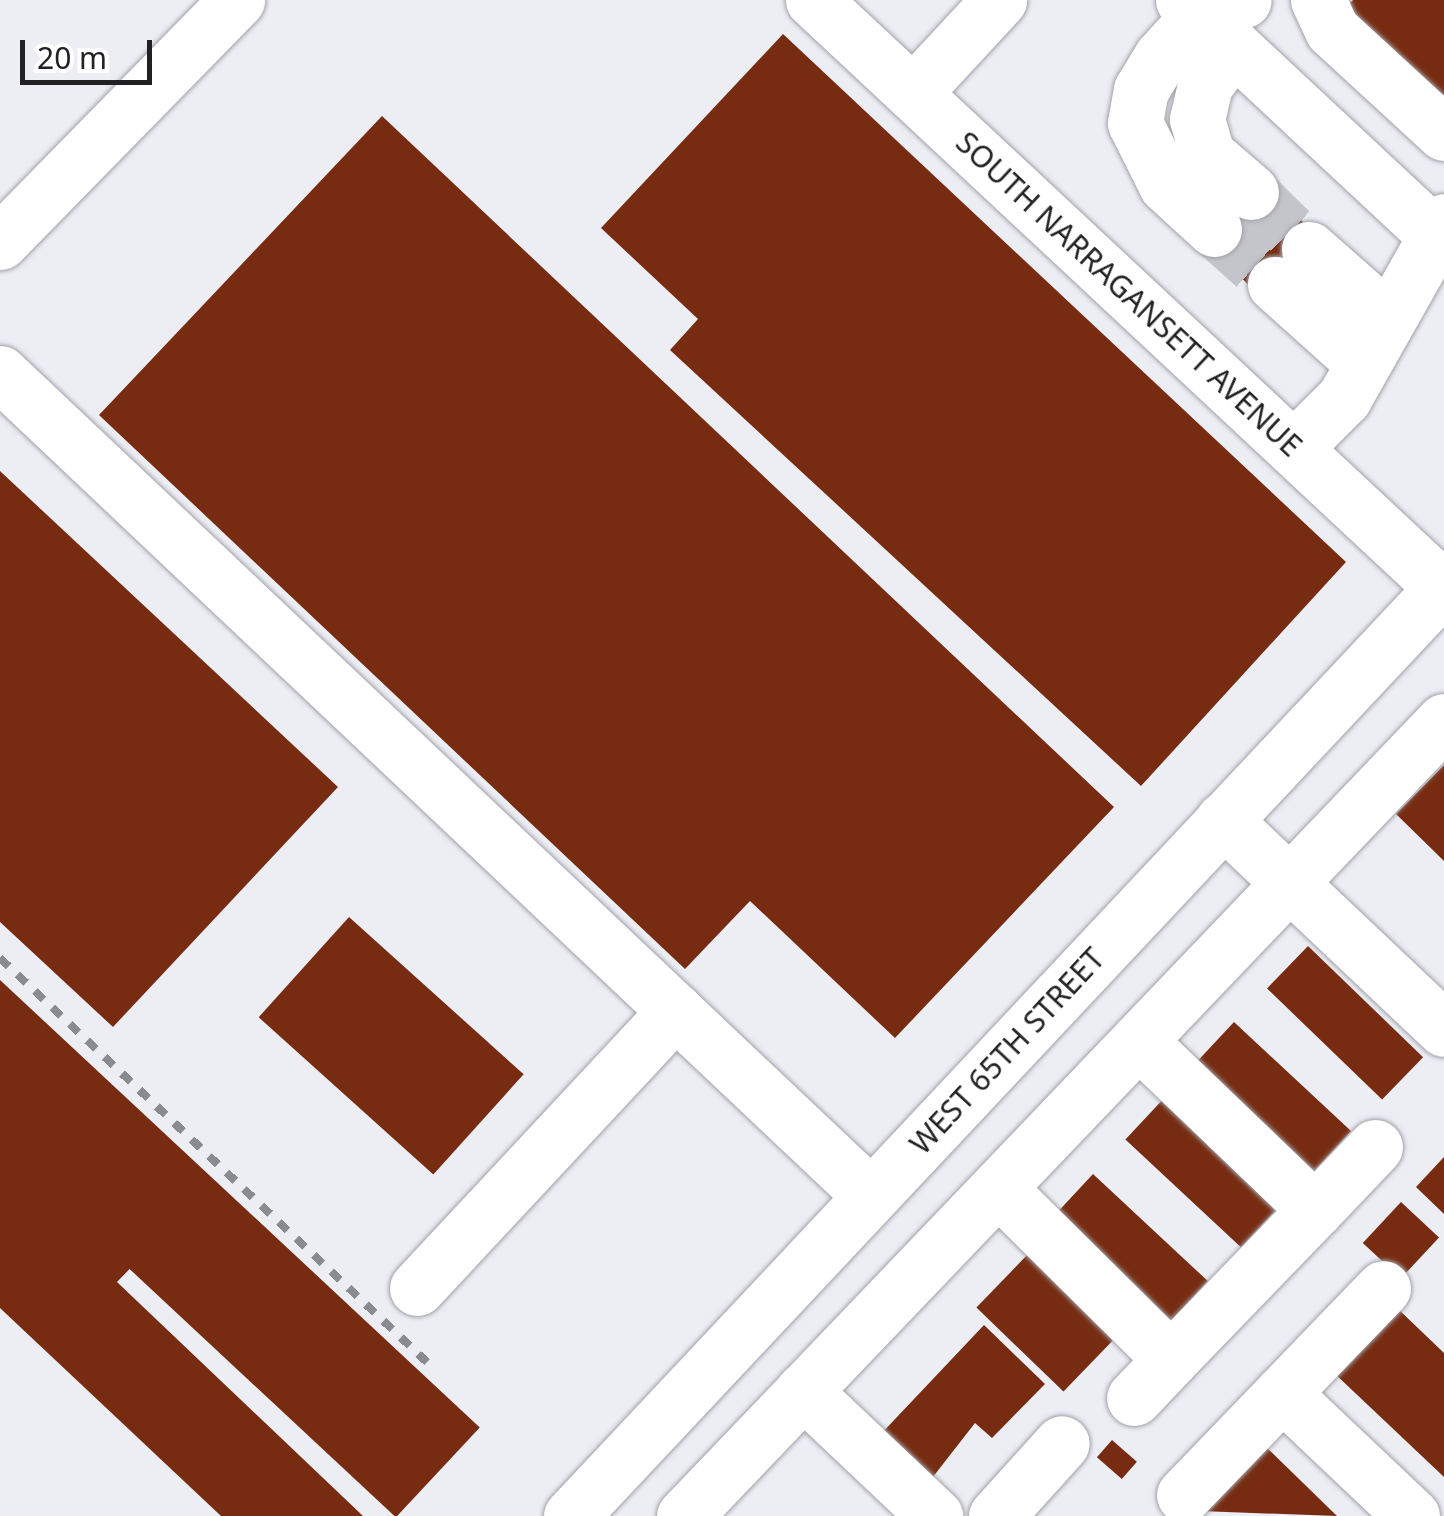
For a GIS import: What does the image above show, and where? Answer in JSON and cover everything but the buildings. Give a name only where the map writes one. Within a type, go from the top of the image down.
[{"type":"street","points":[[0,242],[237,0]]},
{"type":"street","name":"SOUTH NARRAGANSETT AVENUE","points":[[813,0],[1444,587]]},
{"type":"street","points":[[913,93],[999,0]]},
{"type":"street","points":[[1318,0],[1332,30],[1444,133]]},
{"type":"street","points":[[1232,210],[1166,186],[1135,123],[1141,90],[1215,15],[1440,232],[1344,398],[1294,448]]},
{"type":"street","points":[[1292,266],[1375,341]]},
{"type":"street","points":[[0,372],[872,1196]]},
{"type":"street","name":"WEST 65TH STREET","points":[[571,1516],[1444,587]]},
{"type":"street","points":[[684,1516],[1444,721]]},
{"type":"street","points":[[1222,820],[1444,1029]]},
{"type":"street","points":[[417,1288],[674,1011]]},
{"type":"street","points":[[1138,1040],[1315,1210]]},
{"type":"street","points":[[1134,1398],[1375,1147]]},
{"type":"street","points":[[998,1188],[1172,1359]]},
{"type":"street","points":[[1184,1495],[1382,1288]]},
{"type":"street","points":[[804,1391],[935,1516]]},
{"type":"street","points":[[1282,1393],[1412,1516]]},
{"type":"street","points":[[996,1516],[1062,1443]]},
{"type":"tunnel","points":[[1251,192],[1309,249]]},
{"type":"tunnel","points":[[1214,229],[1275,284]]},
{"type":"railway","points":[[0,958],[432,1367]]}]
